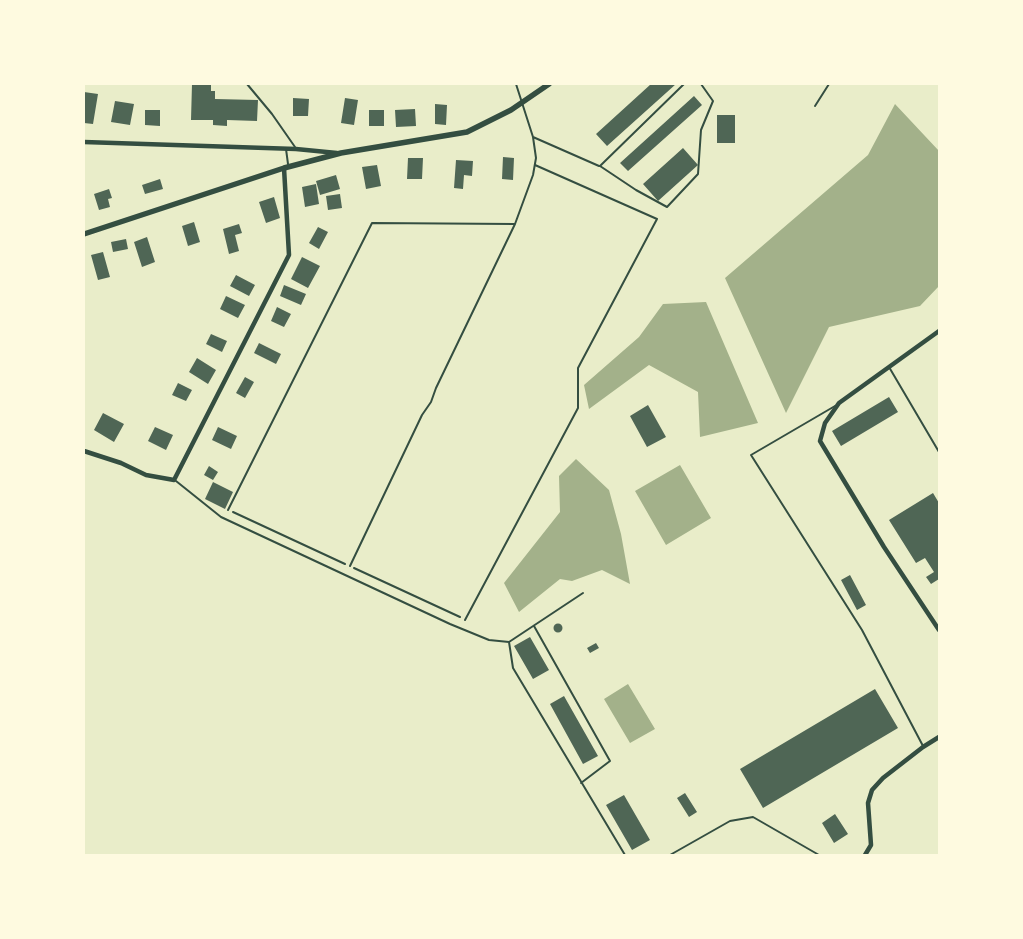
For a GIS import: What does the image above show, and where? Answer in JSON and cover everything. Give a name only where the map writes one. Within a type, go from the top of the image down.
[{"type":"main road","points":[[84,234],[286,167],[340,153],[467,132],[512,110],[549,84]]},
{"type":"street","points":[[84,142],[296,149],[340,153]]},
{"type":"street","points":[[84,451],[121,463],[146,475],[174,480],[289,255],[286,167]]},
{"type":"street","points":[[939,331],[839,403],[825,423],[820,441],[884,547],[939,630]]},
{"type":"street","points":[[865,855],[871,845],[868,803],[872,790],[883,778],[939,737]]},
{"type":"lane","points":[[247,84],[272,114],[296,149]]},
{"type":"lane","points":[[350,566],[422,415],[431,402],[515,224],[533,175],[536,158],[533,136],[516,84]]},
{"type":"lane","points":[[600,166],[684,84]]},
{"type":"lane","points":[[533,136],[600,166],[667,208],[698,174],[701,130],[713,101],[701,84]]},
{"type":"lane","points":[[286,149],[286,167]]},
{"type":"lane","points":[[465,620],[578,408],[578,368],[657,219],[535,165]]},
{"type":"lane","points":[[228,510],[372,223],[515,224]]},
{"type":"lane","points":[[889,367],[939,452]]},
{"type":"lane","points":[[839,403],[782,439],[751,455],[862,630],[923,747]]},
{"type":"lane","points":[[174,480],[221,517],[489,640],[508,642],[583,593]]},
{"type":"lane","points":[[534,626],[610,761],[581,784]]},
{"type":"lane","points":[[508,642],[514,668],[581,784],[625,855]]},
{"type":"lane","points":[[670,855],[730,820],[753,816],[819,855]]},
{"type":"path","points":[[815,106],[829,84]]},
{"type":"shaded area","points":[[895,104],[939,151],[939,286],[920,306],[829,327],[786,413],[725,278],[868,155]]},
{"type":"shaded area","points":[[706,302],[758,423],[700,437],[698,392],[649,365],[589,409],[584,385],[639,337],[663,304]]},
{"type":"shaded area","points":[[576,459],[609,490],[621,534],[630,584],[602,570],[572,581],[560,579],[519,612],[504,583],[560,512],[559,476]]},
{"type":"shaded area","points":[[680,465],[711,518],[666,545],[635,491]]},
{"type":"shaded area","points":[[628,684],[655,729],[630,743],[604,699]]},
{"type":"building","points":[[192,84],[211,84],[211,91],[215,91],[215,99],[258,100],[257,121],[227,120],[227,126],[213,125],[213,120],[191,120]]},
{"type":"building","points":[[651,84],[676,84],[607,146],[596,134]]},
{"type":"building","points":[[84,92],[98,94],[93,124],[84,123]]},
{"type":"building","points":[[694,96],[702,105],[628,171],[620,163]]},
{"type":"building","points":[[293,98],[309,99],[308,116],[293,116]]},
{"type":"building","points":[[345,98],[358,100],[354,125],[341,123]]},
{"type":"building","points":[[115,101],[134,104],[130,125],[111,122]]},
{"type":"building","points":[[435,104],[447,105],[446,125],[435,124]]},
{"type":"building","points":[[415,109],[416,126],[396,127],[395,110]]},
{"type":"building","points":[[145,110],[160,110],[160,126],[145,125]]},
{"type":"building","points":[[369,110],[384,110],[384,126],[369,126]]},
{"type":"building","points":[[717,115],[735,115],[735,143],[717,143]]},
{"type":"building","points":[[683,148],[698,165],[658,201],[643,184]]},
{"type":"building","points":[[503,157],[514,158],[513,180],[502,179]]},
{"type":"building","points":[[408,158],[423,158],[422,179],[407,179]]},
{"type":"building","points":[[456,160],[473,161],[472,176],[464,175],[463,189],[454,188]]},
{"type":"building","points":[[377,165],[381,186],[366,189],[362,167]]},
{"type":"building","points":[[336,175],[340,189],[320,195],[316,181]]},
{"type":"building","points":[[160,179],[163,189],[145,194],[142,185]]},
{"type":"building","points":[[316,184],[319,204],[305,207],[302,187]]},
{"type":"building","points":[[109,189],[112,198],[108,199],[110,207],[99,210],[94,194]]},
{"type":"building","points":[[340,194],[342,208],[328,210],[326,196]]},
{"type":"building","points":[[274,197],[280,218],[266,223],[259,202]]},
{"type":"building","points":[[194,222],[200,242],[188,246],[182,226]]},
{"type":"building","points":[[239,224],[242,233],[235,235],[239,251],[229,254],[223,229]]},
{"type":"building","points":[[318,227],[328,232],[319,249],[309,243]]},
{"type":"building","points":[[147,237],[155,262],[142,267],[134,242]]},
{"type":"building","points":[[126,239],[128,249],[113,252],[111,242]]},
{"type":"building","points":[[103,252],[110,277],[98,280],[91,255]]},
{"type":"building","points":[[302,257],[320,266],[308,288],[291,279]]},
{"type":"building","points":[[236,275],[255,285],[249,296],[230,286]]},
{"type":"building","points":[[284,285],[306,294],[301,305],[280,296]]},
{"type":"building","points":[[226,296],[245,305],[238,318],[220,309]]},
{"type":"building","points":[[277,307],[291,314],[284,327],[271,321]]},
{"type":"building","points":[[211,334],[227,341],[222,352],[206,344]]},
{"type":"building","points":[[259,343],[281,354],[276,364],[254,353]]},
{"type":"building","points":[[197,358],[216,370],[208,384],[189,372]]},
{"type":"building","points":[[245,377],[254,382],[245,398],[236,393]]},
{"type":"building","points":[[178,383],[192,390],[186,401],[172,395]]},
{"type":"building","points":[[889,397],[898,412],[841,446],[832,431]]},
{"type":"building","points":[[648,405],[666,437],[647,447],[630,416]]},
{"type":"building","points":[[103,413],[124,424],[114,442],[94,430]]},
{"type":"building","points":[[155,427],[173,435],[166,450],[148,441]]},
{"type":"building","points":[[218,427],[237,436],[231,449],[212,440]]},
{"type":"building","points":[[209,466],[218,472],[213,480],[204,475]]},
{"type":"building","points":[[213,482],[233,492],[225,509],[205,499]]},
{"type":"building","points":[[933,493],[939,503],[939,579],[931,584],[926,577],[934,572],[925,558],[916,563],[889,520]]},
{"type":"building","points":[[850,575],[866,605],[857,610],[841,580]]},
{"type":"building","points":[[558,624],[562,628],[558,632],[554,628]]},
{"type":"building","points":[[530,637],[549,670],[533,679],[514,646]]},
{"type":"building","points":[[596,643],[599,648],[590,653],[587,648]]},
{"type":"building","points":[[875,689],[898,728],[763,808],[740,769]]},
{"type":"building","points":[[564,696],[598,756],[583,764],[550,704]]},
{"type":"building","points":[[685,793],[697,812],[689,817],[677,798]]},
{"type":"building","points":[[624,795],[650,840],[632,850],[606,805]]},
{"type":"building","points":[[835,814],[848,834],[834,843],[822,823]]}]
